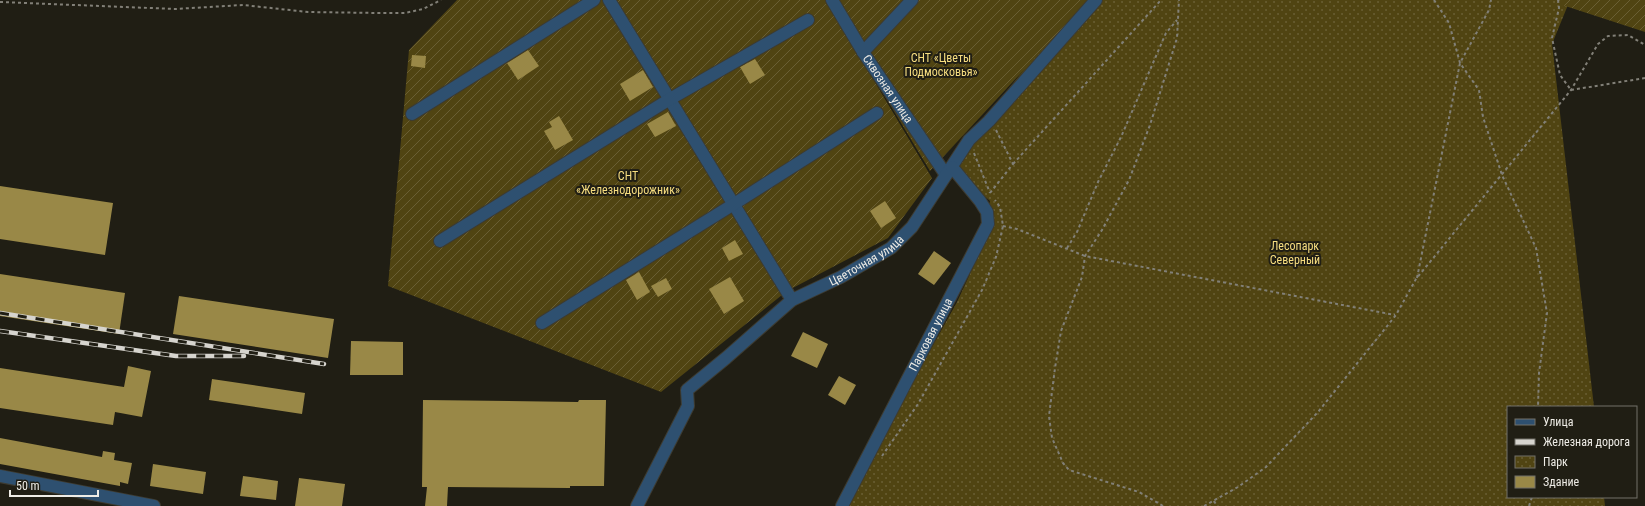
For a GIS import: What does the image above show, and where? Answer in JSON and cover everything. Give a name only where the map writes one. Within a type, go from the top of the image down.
[{"type":"street","points":[[412,114],[594,0]]},
{"type":"street","points":[[609,0],[792,300]]},
{"type":"street","name":"Сквозная улица","points":[[832,0],[863,52],[949,171]]},
{"type":"street","points":[[863,52],[912,0]]},
{"type":"street","name":"Цветочная улица","points":[[637,506],[688,406],[687,390],[792,300],[841,277],[891,248],[912,227],[970,140],[989,121],[1096,0]]},
{"type":"street","points":[[440,241],[670,99],[808,20]]},
{"type":"street","points":[[542,323],[877,113]]},
{"type":"street","name":"Парковая улица","points":[[842,506],[988,224],[987,212],[980,201],[949,171]]},
{"type":"street","points":[[0,476],[154,506]]},
{"type":"path","points":[[0,2],[175,9],[243,5],[308,12],[405,13],[423,9],[441,0]]},
{"type":"path","points":[[990,193],[1013,164],[1161,0]]},
{"type":"path","points":[[1163,506],[1139,492],[1070,470],[1063,463],[1052,438],[1049,416],[1061,331],[1082,277],[1085,256],[1102,230],[1129,180],[1150,125],[1175,45],[1179,0]]},
{"type":"path","points":[[1434,0],[1449,23],[1460,62],[1478,90],[1483,117],[1502,175],[1536,248],[1547,313],[1539,373],[1538,406]]},
{"type":"path","points":[[1416,279],[1460,62],[1489,10],[1491,0]]},
{"type":"path","points":[[1558,0],[1559,8],[1552,38],[1560,75],[1571,90]]},
{"type":"path","points":[[1067,248],[1077,232],[1098,182],[1121,137],[1166,34],[1177,20]]},
{"type":"path","points":[[1204,506],[1266,467],[1318,412],[1396,315],[1416,279],[1571,90],[1598,44],[1608,36],[1628,35],[1645,45]]},
{"type":"path","points":[[1571,90],[1645,78]]},
{"type":"path","points":[[989,121],[1013,164]]},
{"type":"path","points":[[1003,226],[1017,229],[1085,256],[1396,315]]},
{"type":"path","points":[[1214,501],[1217,506]]},
{"type":"green space","name":"СНТ «Железнодорожник»","points":[[457,0],[826,0],[932,178],[888,238],[787,291],[661,392],[388,286],[409,50]]},
{"type":"green space","name":"СНТ «Цветы Подмосковья»","points":[[827,0],[1089,0],[930,171]]},
{"type":"green space","name":"Лесопарк Северный","points":[[1083,0],[1570,0],[1552,44],[1594,406],[1507,406],[1507,498],[1604,498],[1605,506],[844,506],[957,302],[975,263],[990,201],[959,173],[957,159],[964,144],[1059,26]]},
{"type":"green space","points":[[1555,0],[1645,0],[1645,32],[1556,3]]},
{"type":"building","points":[[528,50],[539,66],[518,80],[507,63]]},
{"type":"building","points":[[412,55],[426,56],[425,68],[411,66]]},
{"type":"building","points":[[755,59],[765,75],[750,84],[740,67]]},
{"type":"building","points":[[643,70],[653,87],[630,101],[620,84]]},
{"type":"building","points":[[668,112],[676,126],[655,137],[647,124]]},
{"type":"building","points":[[559,116],[573,140],[555,150],[544,131],[552,127],[549,122]]},
{"type":"building","points":[[0,186],[113,203],[105,255],[0,239]]},
{"type":"building","points":[[885,201],[896,218],[881,228],[870,211]]},
{"type":"building","points":[[735,240],[743,254],[729,261],[722,248]]},
{"type":"building","points":[[934,251],[951,263],[934,285],[918,274]]},
{"type":"building","points":[[639,272],[650,292],[637,300],[626,280]]},
{"type":"building","points":[[0,274],[125,293],[119,334],[0,316]]},
{"type":"building","points":[[730,277],[744,301],[724,314],[709,289]]},
{"type":"building","points":[[666,278],[672,289],[658,297],[651,286]]},
{"type":"building","points":[[179,296],[334,319],[328,358],[173,334]]},
{"type":"building","points":[[803,332],[828,344],[817,368],[791,356]]},
{"type":"building","points":[[351,341],[403,342],[403,375],[350,375]]},
{"type":"building","points":[[128,366],[151,371],[142,417],[115,412],[113,425],[0,408],[0,368],[124,387]]},
{"type":"building","points":[[839,376],[856,385],[845,405],[828,395]]},
{"type":"building","points":[[212,379],[305,393],[302,414],[209,400]]},
{"type":"building","points":[[423,400],[578,402],[579,400],[606,400],[604,486],[570,486],[570,488],[448,487],[447,506],[425,506],[427,487],[422,487]]},
{"type":"building","points":[[0,438],[102,457],[103,451],[115,453],[114,460],[132,463],[128,484],[120,482],[120,486],[0,464]]},
{"type":"building","points":[[153,464],[206,472],[203,494],[150,486]]},
{"type":"building","points":[[243,476],[278,481],[276,500],[240,496]]},
{"type":"building","points":[[299,478],[345,484],[342,506],[295,506]]},
{"type":"railway","points":[[0,313],[324,364]]},
{"type":"railway","points":[[0,331],[176,356],[244,356]]}]
